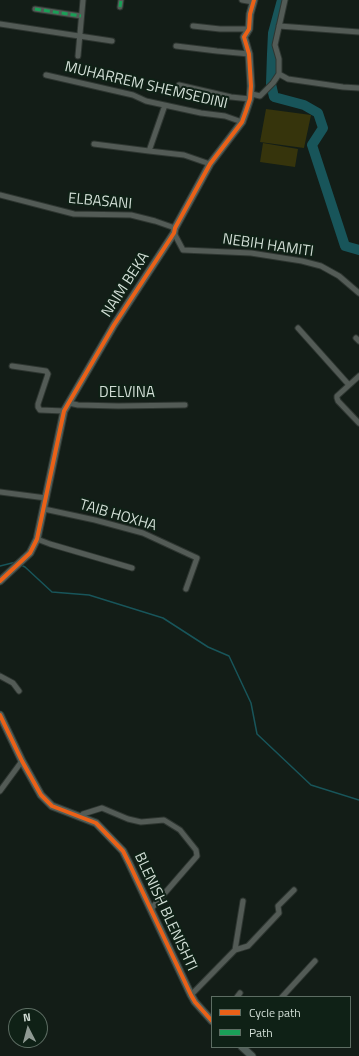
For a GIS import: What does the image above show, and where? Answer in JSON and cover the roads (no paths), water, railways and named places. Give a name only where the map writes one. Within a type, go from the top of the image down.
[{"type":"street","points":[[78,56],[83,0]]},
{"type":"street","points":[[120,7],[121,0]]},
{"type":"street","points":[[242,0],[253,1]]},
{"type":"street","points":[[179,85],[231,97],[250,99],[252,94],[260,96],[269,88],[279,74],[279,59],[275,45],[285,0]]},
{"type":"street","name":"NAIM BEKA","points":[[0,581],[30,553],[37,539],[64,411],[114,325],[174,230],[210,164],[242,122],[250,99],[251,86],[249,54],[244,37],[249,29],[253,1]]},
{"type":"street","points":[[35,9],[81,16]]},
{"type":"street","points":[[0,24],[112,40]]},
{"type":"street","points":[[193,26],[220,29],[249,29]]},
{"type":"street","points":[[279,26],[359,32]]},
{"type":"street","points":[[176,46],[249,54]]},
{"type":"street","points":[[279,74],[288,79],[359,88]]},
{"type":"street","name":"MUHARREM SHEMSEDINI","points":[[46,75],[133,95],[146,101],[201,113],[225,116],[242,122]]},
{"type":"street","points":[[149,151],[166,105]]},
{"type":"street","points":[[94,144],[184,155],[210,164]]},
{"type":"street","name":"ELBASANI","points":[[0,195],[74,214],[131,215],[155,221],[174,230]]},
{"type":"street","name":"NEBIH HAMITI","points":[[174,230],[183,250],[259,254],[295,259],[321,266],[339,276],[359,293]]},
{"type":"street","points":[[298,328],[349,385]]},
{"type":"street","points":[[12,366],[46,371],[48,374],[38,407],[40,410],[64,411]]},
{"type":"street","points":[[359,376],[337,396],[338,401],[359,423]]},
{"type":"street","name":"DELVINA","points":[[69,403],[78,405],[118,406],[185,405]]},
{"type":"street","points":[[0,492],[46,498]]},
{"type":"street","name":"TAIB HOXHA","points":[[44,509],[95,520],[143,533],[197,558],[186,589]]},
{"type":"street","points":[[37,539],[132,568]]},
{"type":"street","points":[[0,676],[13,683],[19,691]]},
{"type":"street","name":"BLENISH BLENISHTI","points":[[0,715],[41,795],[52,806],[96,823],[123,851],[191,995],[211,1021]]},
{"type":"street","points":[[0,791],[22,760]]},
{"type":"street","points":[[81,816],[102,808],[128,819],[141,822],[164,820],[180,830],[196,850],[197,856],[151,909]]},
{"type":"street","points":[[191,995],[235,950],[248,946],[279,913],[278,906],[294,890]]},
{"type":"street","points":[[235,950],[243,902]]},
{"type":"street","points":[[283,996],[315,961]]},
{"type":"street","points":[[243,1048],[252,1056]]},
{"type":"waterway","points":[[282,0],[273,33],[271,84],[274,97],[304,105],[318,113],[323,128],[312,145],[345,246],[359,250]]},
{"type":"waterway","points":[[0,566],[16,562]]},
{"type":"waterway","points":[[21,565],[52,592],[89,595],[163,618],[208,647],[229,656],[251,703],[257,734],[311,785],[359,800]]}]
